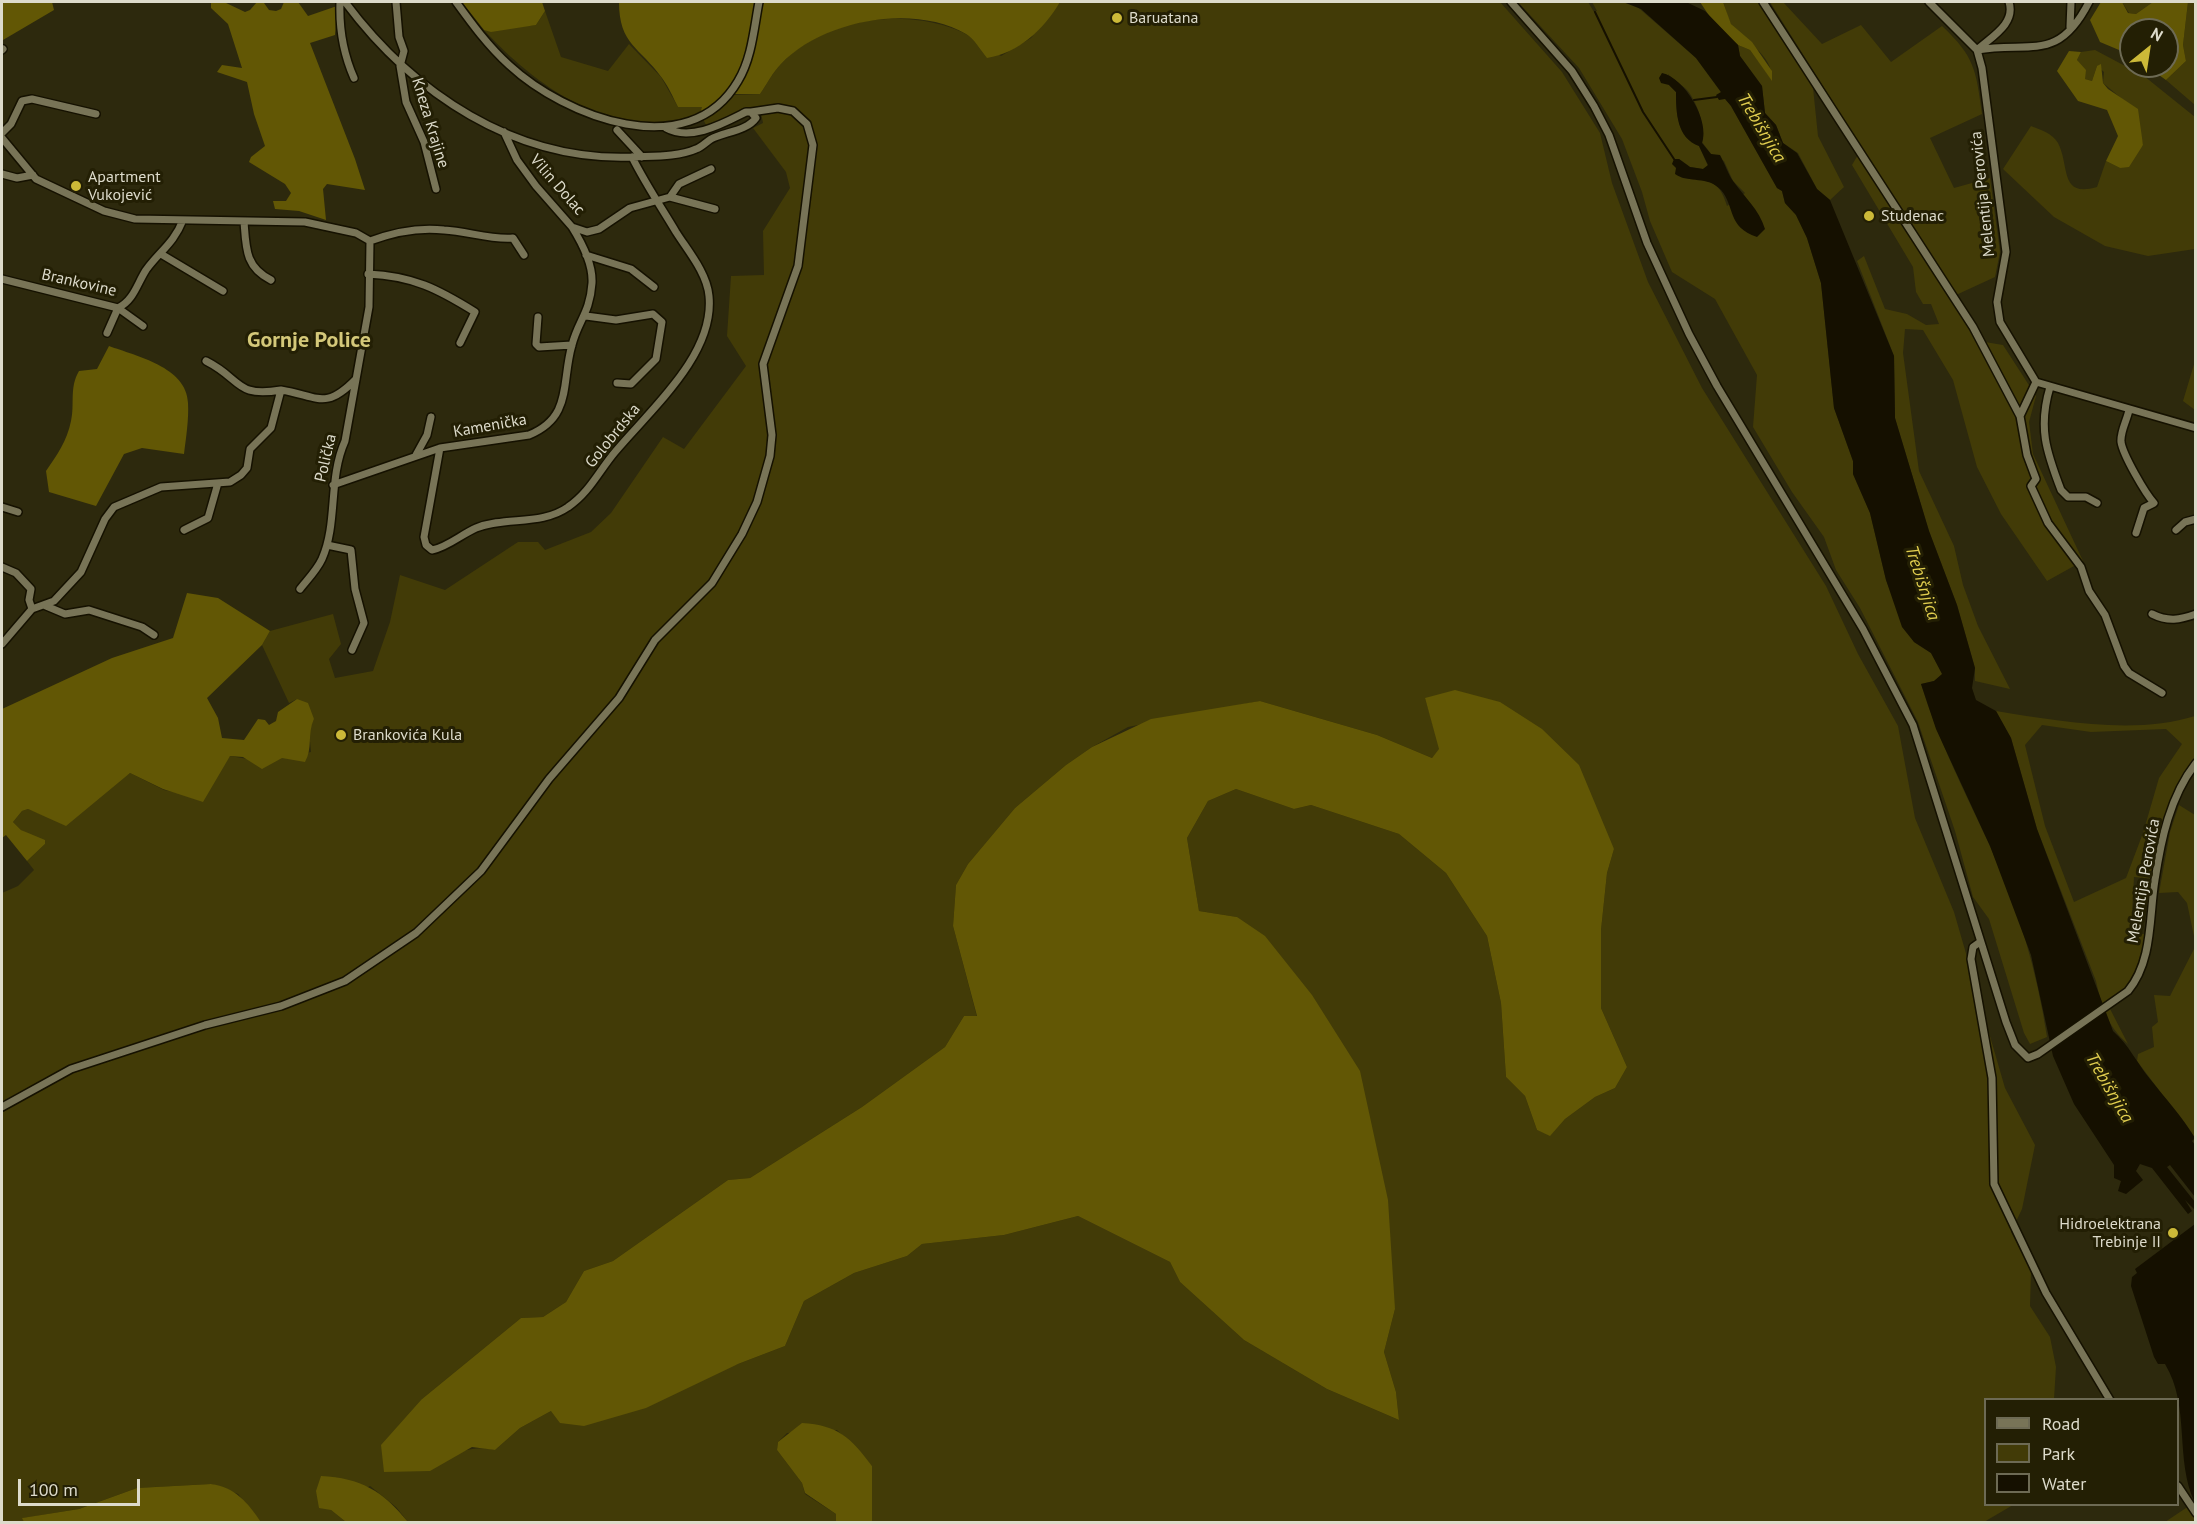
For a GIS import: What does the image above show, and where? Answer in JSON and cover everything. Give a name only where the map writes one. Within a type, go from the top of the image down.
[{"type":"street","points":[[340,2],[341,37],[346,60],[354,78]]},
{"type":"street","points":[[345,2],[368,32],[400,66],[446,101],[504,132],[585,156],[642,157],[695,150],[711,139],[751,124],[756,118],[751,112]]},
{"type":"street","name":"Kneza Krajine","points":[[396,2],[399,37],[404,51],[400,66],[406,102],[424,142],[436,189]]},
{"type":"street","points":[[2,1107],[71,1069],[205,1025],[281,1006],[345,981],[416,933],[481,872],[549,779],[619,698],[655,640],[712,583],[742,534],[757,502],[771,456],[772,435],[763,364],[798,266],[813,145],[807,124],[793,111],[778,108],[751,112],[716,127],[691,133],[673,132],[666,128],[616,121],[591,114],[535,86],[509,66],[488,44],[456,2]]},
{"type":"street","points":[[666,128],[703,116],[731,91],[748,58],[759,2]]},
{"type":"street","points":[[1511,2],[1572,71],[1594,106],[1609,135],[1647,243],[1689,334],[1896,691],[1913,725],[1980,942],[1973,947],[1971,959],[1992,1078],[1994,1184],[2046,1293],[2109,1398]]},
{"type":"street","points":[[1762,2],[1973,327],[2020,416],[2027,455],[2036,479],[2031,486],[2037,504],[2081,567],[2089,591],[2105,615],[2124,666],[2129,673],[2162,693]]},
{"type":"street","points":[[1929,2],[1977,50]]},
{"type":"street","points":[[1977,50],[2004,27],[2011,16],[2009,2]]},
{"type":"street","points":[[2070,27],[2071,2]]},
{"type":"street","points":[[1977,50],[1996,47],[2046,46],[2058,42],[2089,2]]},
{"type":"street","name":"Melentija Perovića","points":[[1977,50],[1988,101],[2006,252],[1997,302],[2000,322],[2036,381]]},
{"type":"street","points":[[2,133],[11,124],[22,101],[32,99],[96,114]]},
{"type":"street","points":[[617,130],[642,157]]},
{"type":"street","name":"Vilin Dolac","points":[[504,132],[518,160],[572,227],[587,232],[599,229],[630,208],[670,197],[679,184],[711,169]]},
{"type":"street","points":[[2,138],[33,175],[50,187],[105,211],[135,219],[324,224],[356,233],[370,242],[390,234],[420,229],[444,230],[500,239],[513,238],[524,255]]},
{"type":"street","name":"Golobrdska","points":[[440,448],[424,537],[426,545],[432,550],[442,549],[455,537],[478,527],[551,516],[582,497],[601,469],[694,356],[705,332],[709,295],[696,261],[632,157]]},
{"type":"street","points":[[2,174],[17,178],[33,175]]},
{"type":"street","points":[[670,197],[715,209]]},
{"type":"street","name":"Brankovine","points":[[2,279],[117,308],[126,304],[147,270],[174,239],[183,220]]},
{"type":"street","points":[[244,221],[249,261],[254,271],[271,280]]},
{"type":"street","name":"Kamenička","points":[[333,485],[440,448],[512,439],[541,430],[559,409],[569,371],[572,345],[586,316],[592,282],[586,255],[572,227]]},
{"type":"street","name":"Polička","points":[[300,589],[321,561],[327,545],[337,460],[345,441],[369,307],[370,242]]},
{"type":"street","points":[[162,254],[223,291]]},
{"type":"street","points":[[586,255],[631,269],[654,287]]},
{"type":"street","points":[[368,274],[394,276],[424,284],[475,312],[460,343]]},
{"type":"street","points":[[107,333],[117,308],[143,326]]},
{"type":"street","points":[[586,316],[616,320],[645,313],[657,315],[662,322],[653,363],[631,384],[617,383]]},
{"type":"street","points":[[538,317],[537,344],[539,346],[572,345]]},
{"type":"street","points":[[206,362],[221,369],[245,391],[263,393],[281,390],[312,400],[327,399],[347,389],[356,379]]},
{"type":"street","points":[[2020,416],[2036,381],[2050,387],[2196,428]]},
{"type":"street","points":[[2050,387],[2044,405],[2043,430],[2061,490],[2068,497],[2086,497],[2097,503]]},
{"type":"street","points":[[2,644],[32,609],[46,606],[81,572],[105,519],[114,507],[161,487],[230,482],[241,475],[247,468],[250,449],[271,428],[281,390]]},
{"type":"street","points":[[2129,410],[2121,434],[2121,443],[2138,480],[2154,503],[2144,508],[2136,532]]},
{"type":"street","points":[[416,455],[427,435],[431,417]]},
{"type":"street","points":[[184,530],[208,518],[218,483]]},
{"type":"street","points":[[2,507],[18,513]]},
{"type":"street","points":[[2176,530],[2185,522],[2196,519]]},
{"type":"street","points":[[327,545],[351,550],[354,556],[351,565],[364,623],[352,650]]},
{"type":"street","points":[[2,567],[16,573],[32,589],[29,600],[32,609]]},
{"type":"street","points":[[46,606],[65,614],[89,610],[141,627],[154,635]]},
{"type":"street","points":[[2152,614],[2163,619],[2178,620],[2196,614]]},
{"type":"street","name":"Melentija Perovića","points":[[1980,942],[2015,1045],[2028,1058],[2115,999],[2138,979],[2149,935],[2155,879],[2165,830],[2178,791],[2196,763]]},
{"type":"street","points":[[2179,1488],[2196,1513]]},
{"type":"green space","points":[[1060,2],[1500,2],[1562,72],[1600,133],[1612,183],[1648,282],[1702,388],[1826,586],[1858,654],[1898,726],[1915,818],[1954,912],[2005,1088],[2035,1145],[2022,1209],[2011,1232],[2031,1271],[2030,1306],[2050,1337],[2056,1367],[2054,1398],[1984,1398],[1984,1506],[2011,1506],[1984,1522],[872,1522],[872,1466],[837,1430],[787,1433],[778,1442],[777,1450],[802,1483],[805,1494],[836,1514],[836,1522],[408,1522],[396,1507],[370,1486],[331,1510],[346,1522],[261,1522],[238,1494],[211,1484],[137,1488],[79,1509],[23,1518],[24,1522],[2,1522],[2,1108],[71,1070],[206,1026],[282,1007],[374,964],[460,894],[608,710],[656,641],[712,584],[743,535],[772,457],[764,364],[792,292],[814,145],[799,114],[788,106],[778,105],[748,110],[707,127],[703,119],[718,110],[731,95],[760,94],[781,64],[798,49],[817,37],[860,22],[905,19],[949,27],[1001,56],[1031,38]],"holes":[[[1425,698],[1614,849],[1607,873],[1601,930],[1601,1008],[1627,1067],[1615,1088],[1595,1097],[1565,1119],[1550,1135],[1537,1130],[1525,1096],[1506,1077],[1501,1003],[1487,936],[1446,873],[1399,834],[1311,805],[1294,809],[1236,789],[1208,801],[1187,838],[1199,911],[1237,917],[1395,1309],[1384,1352],[1396,1392],[1399,1420],[1327,1389],[1244,1340],[1180,1282],[1170,1262],[1078,1216],[1004,1235],[922,1244],[907,1256],[854,1273],[804,1301],[785,1346],[738,1364],[551,1411],[520,1428],[495,1450],[481,1448],[469,1450],[432,1467],[410,1471],[422,1399],[521,1318],[543,1317],[566,1302],[584,1271],[613,1261],[728,1180],[750,1178],[862,1107],[945,1047],[964,1016],[977,1017],[953,926],[956,885],[968,864],[1015,808],[1066,765],[1128,727],[1260,701],[1377,735],[1432,758],[1440,749]]]},
{"type":"green space","points":[[1518,2],[1588,2],[1594,12],[1597,11],[1592,2],[1633,3],[1696,58],[1731,106],[1777,188],[1782,191],[1785,203],[1796,215],[1807,238],[1821,283],[1834,408],[1853,461],[1853,474],[1870,513],[1886,580],[1914,642],[1931,653],[1943,674],[1934,681],[1921,684],[1944,746],[2009,891],[2032,963],[2047,1037],[2030,1044],[2024,1033],[1989,919],[1973,897],[1955,831],[1918,722],[1860,608],[1836,570],[1824,537],[1792,492],[1753,427],[1757,375],[1715,299],[1672,272],[1650,221],[1642,192],[1622,139],[1579,68]],"holes":[[[1668,74],[1690,94],[1700,114],[1703,130],[1702,142],[1711,154],[1724,161],[1733,181],[1745,193],[1727,206],[1716,185],[1705,180],[1682,178],[1676,168],[1679,159],[1690,167],[1703,169],[1708,166],[1699,146],[1686,137],[1682,131],[1677,116],[1676,92],[1669,85]]]},
{"type":"green space","points":[[1723,2],[1763,2],[1812,78],[1818,136],[1844,187],[1830,200],[1817,189],[1798,153],[1783,143],[1776,125],[1765,113],[1762,86],[1740,56],[1738,45],[1750,50],[1772,80],[1768,62],[1731,24]]},
{"type":"green space","points":[[1770,2],[1783,2],[1822,44],[1861,25],[1891,62],[1942,26],[1968,56],[1972,65],[1982,114],[1930,138],[1954,188],[1990,178],[2000,252],[1995,277],[1956,295],[1985,342],[2003,345],[2036,396],[2029,422],[2033,454],[2083,561],[2047,581],[2001,514],[1977,467],[1953,380],[1923,330],[1905,329],[1903,353],[1919,471],[1954,546],[1963,585],[1978,626],[2010,689],[1975,681],[1975,668],[1957,605],[1929,531],[1895,418],[1894,356],[1857,261],[1864,256],[1885,309],[1907,314],[1926,325],[1939,324],[1931,304],[1923,304],[1916,292],[1913,267],[1852,165],[1862,148]]},
{"type":"green space","points":[[2122,2],[2153,2],[2136,14],[2129,13]]},
{"type":"green space","points":[[2188,2],[2195,2],[2195,105],[2166,80],[2179,78],[2179,68],[2186,61],[2183,45]]},
{"type":"green space","points":[[545,11],[561,57],[608,71],[629,44],[661,77],[678,107],[703,107],[700,114],[669,122],[639,122],[610,117],[582,106],[554,91],[505,52],[484,30],[536,25]]},
{"type":"green space","points":[[2095,50],[2119,63],[2119,78],[2146,78],[2195,117],[2195,249],[2148,256],[2105,246],[2054,217],[2003,169],[2031,126],[2046,132],[2056,140],[2062,152],[2068,178],[2077,188],[2097,187],[2106,161],[2120,168],[2143,145],[2133,108],[2103,83],[2104,72],[2097,66],[2092,81],[2085,79],[2077,60],[2081,52]]},
{"type":"green space","points":[[787,110],[802,120],[812,145],[797,266],[762,363],[769,418],[769,456],[756,501],[741,534],[711,583],[667,625],[618,697],[480,871],[416,932],[345,980],[281,1005],[70,1068],[2,1106],[2,893],[18,886],[34,870],[27,861],[45,844],[21,830],[13,822],[22,811],[28,809],[56,820],[130,773],[164,790],[178,793],[230,756],[248,759],[282,758],[311,752],[309,730],[314,719],[297,699],[289,703],[262,645],[270,631],[333,614],[341,644],[329,659],[335,678],[373,671],[390,622],[400,575],[445,590],[518,542],[538,542],[545,550],[591,532],[611,513],[663,437],[684,449],[746,366],[727,336],[731,276],[764,275],[763,231],[790,188],[786,172],[753,128],[763,123],[761,113]]},
{"type":"green space","points":[[2195,361],[2195,410],[2183,401]]},
{"type":"green space","points":[[1996,711],[2070,722],[2122,725],[2148,725],[2195,716],[2195,763],[2174,801],[2155,879],[2134,877],[2131,932],[2149,935],[2141,966],[2137,976],[2125,992],[2117,998],[2106,1001],[2128,1044],[2110,1023],[2103,1008],[2096,981],[2037,829],[2011,738]],"holes":[[[2042,725],[2091,732],[2166,729],[2182,744],[2159,778],[2143,833],[2126,878],[2074,902],[2045,826],[2025,745]]]},
{"type":"green space","points":[[2179,805],[2195,815],[2195,941],[2187,903],[2178,892],[2159,893],[2170,832]]},
{"type":"green space","points":[[2195,947],[2195,1138],[2137,1061],[2138,1054],[2154,1047],[2152,1027],[2158,1022],[2154,995],[2170,996]]},
{"type":"green space","points":[[2195,1502],[2195,1522],[2165,1522]]},
{"type":"shaded area","points":[[2,2],[52,2],[54,10],[3,40]]},
{"type":"shaded area","points":[[211,2],[224,2],[245,12],[257,2],[264,3],[269,10],[276,11],[281,9],[284,2],[298,2],[308,16],[337,6],[335,35],[310,43],[365,190],[327,184],[323,189],[326,220],[299,211],[275,209],[273,201],[286,201],[291,193],[285,184],[249,162],[251,157],[265,146],[254,114],[247,82],[217,72],[222,65],[242,68],[228,24],[211,8]]},
{"type":"shaded area","points":[[462,2],[542,2],[545,11],[536,25],[491,32],[484,30]]},
{"type":"shaded area","points":[[619,2],[1060,2],[1030,38],[1010,51],[987,58],[966,34],[945,25],[921,19],[895,18],[844,27],[820,36],[799,49],[778,67],[760,94],[725,94],[700,114],[702,107],[678,107],[662,78],[632,44],[623,28]]},
{"type":"shaded area","points":[[1700,2],[1723,2],[1731,24],[1752,42],[1772,71],[1772,81],[1750,50],[1738,45],[1714,23]]},
{"type":"shaded area","points":[[2101,2],[2122,2],[2128,13],[2136,14],[2153,2],[2188,2],[2183,45],[2186,61],[2179,68],[2179,18],[2119,18],[2119,50],[2100,42],[2090,20]]},
{"type":"shaded area","points":[[2069,51],[2081,52],[2077,60],[2086,70],[2085,79],[2092,81],[2097,66],[2101,64],[2103,83],[2108,89],[2138,109],[2143,145],[2129,167],[2120,168],[2106,161],[2118,136],[2107,110],[2078,101],[2057,71]]},
{"type":"shaded area","points":[[109,346],[146,359],[170,372],[179,380],[188,403],[188,422],[184,454],[142,448],[124,454],[96,506],[49,492],[46,471],[67,435],[72,415],[74,384],[79,371],[97,369]]},
{"type":"shaded area","points":[[187,593],[218,598],[270,631],[262,645],[207,698],[218,718],[222,738],[244,740],[258,719],[265,720],[269,725],[276,721],[278,712],[297,699],[308,703],[314,719],[305,762],[282,758],[262,769],[243,757],[230,756],[203,802],[163,789],[130,773],[66,826],[28,809],[22,811],[13,822],[21,830],[45,840],[45,844],[27,861],[6,835],[2,838],[2,709],[112,658],[173,638]]},
{"type":"shaded area","points":[[1455,690],[1500,702],[1542,729],[1579,765],[1614,849],[1607,873],[1601,930],[1601,1008],[1627,1067],[1615,1088],[1595,1097],[1565,1119],[1550,1136],[1537,1130],[1525,1096],[1506,1077],[1501,1003],[1487,936],[1446,873],[1399,834],[1311,805],[1294,809],[1236,789],[1208,801],[1187,838],[1199,911],[1237,917],[1265,936],[1312,995],[1360,1071],[1388,1200],[1395,1309],[1384,1352],[1396,1392],[1399,1420],[1327,1389],[1244,1340],[1180,1282],[1170,1262],[1078,1216],[1004,1235],[922,1244],[907,1256],[854,1273],[804,1301],[785,1346],[738,1364],[646,1408],[584,1426],[560,1423],[551,1411],[520,1428],[495,1450],[472,1447],[430,1471],[384,1472],[381,1445],[422,1399],[521,1318],[543,1317],[566,1302],[584,1271],[613,1261],[728,1180],[750,1178],[862,1107],[945,1047],[964,1016],[977,1016],[953,926],[956,885],[968,864],[1015,808],[1066,765],[1092,747],[1151,719],[1260,701],[1377,735],[1432,758],[1439,749],[1425,698]]},
{"type":"shaded area","points":[[802,1423],[825,1427],[843,1435],[872,1466],[872,1522],[836,1522],[836,1514],[805,1493],[802,1483],[777,1450],[778,1442]]},
{"type":"shaded area","points":[[321,1476],[348,1480],[370,1488],[389,1502],[408,1522],[346,1522],[331,1510],[319,1508],[316,1491]]},
{"type":"shaded area","points":[[211,1484],[234,1492],[251,1508],[261,1522],[24,1522],[22,1518],[79,1509],[137,1488]]},
{"type":"water","name":"Trebišnjica","points":[[1623,2],[1686,2],[1705,11],[1738,45],[1740,56],[1762,86],[1765,113],[1776,125],[1783,143],[1797,153],[1817,189],[1830,200],[1894,356],[1895,418],[1929,531],[1957,605],[1975,668],[1972,688],[1976,700],[1996,711],[2011,738],[2037,829],[2113,1031],[2195,1138],[2192,1141],[2195,1145],[2195,1197],[2170,1165],[2167,1167],[2195,1202],[2194,1209],[2185,1200],[2192,1211],[2188,1214],[2152,1168],[2140,1164],[2136,1171],[2143,1180],[2126,1194],[2118,1191],[2121,1181],[2114,1178],[2114,1165],[2074,1104],[2053,1056],[2031,955],[1990,846],[1936,729],[1921,684],[1934,681],[1942,674],[1931,653],[1914,642],[1902,627],[1886,580],[1870,513],[1853,474],[1853,461],[1834,408],[1821,283],[1807,238],[1796,215],[1785,203],[1782,191],[1777,188],[1731,106],[1725,99],[1719,100],[1716,95],[1721,92],[1696,58],[1641,9]]},
{"type":"water","points":[[1662,73],[1679,83],[1694,102],[1702,123],[1704,134],[1702,143],[1711,154],[1720,155],[1731,178],[1762,222],[1765,229],[1757,237],[1747,233],[1736,222],[1725,196],[1716,185],[1675,174],[1676,168],[1672,164],[1674,159],[1679,159],[1690,167],[1703,169],[1708,165],[1699,146],[1686,137],[1682,131],[1677,116],[1676,92],[1669,85],[1661,83],[1659,78]]},
{"type":"water","points":[[2195,1224],[2195,1503],[2185,1469],[2179,1398],[2165,1364],[2158,1364],[2154,1357],[2131,1286],[2132,1277],[2137,1273],[2135,1269]]},
{"type":"waterway","points":[[1595,12],[1643,112],[1674,159]]},
{"type":"waterway","points":[[1694,100],[1717,97]]},
{"type":"place","name":"Baruatana","points":[[1117,18]]},
{"type":"place","name":"Apartment Vukojević","points":[[76,186]]},
{"type":"place","name":"Studenac","points":[[1869,216]]},
{"type":"place","name":"Brankovića Kula","points":[[341,735]]},
{"type":"place","name":"Hidroelektrana Trebinje II","points":[[2173,1233]]},
{"type":"district","name":"Gornje Police","points":[[309,341]]}]
